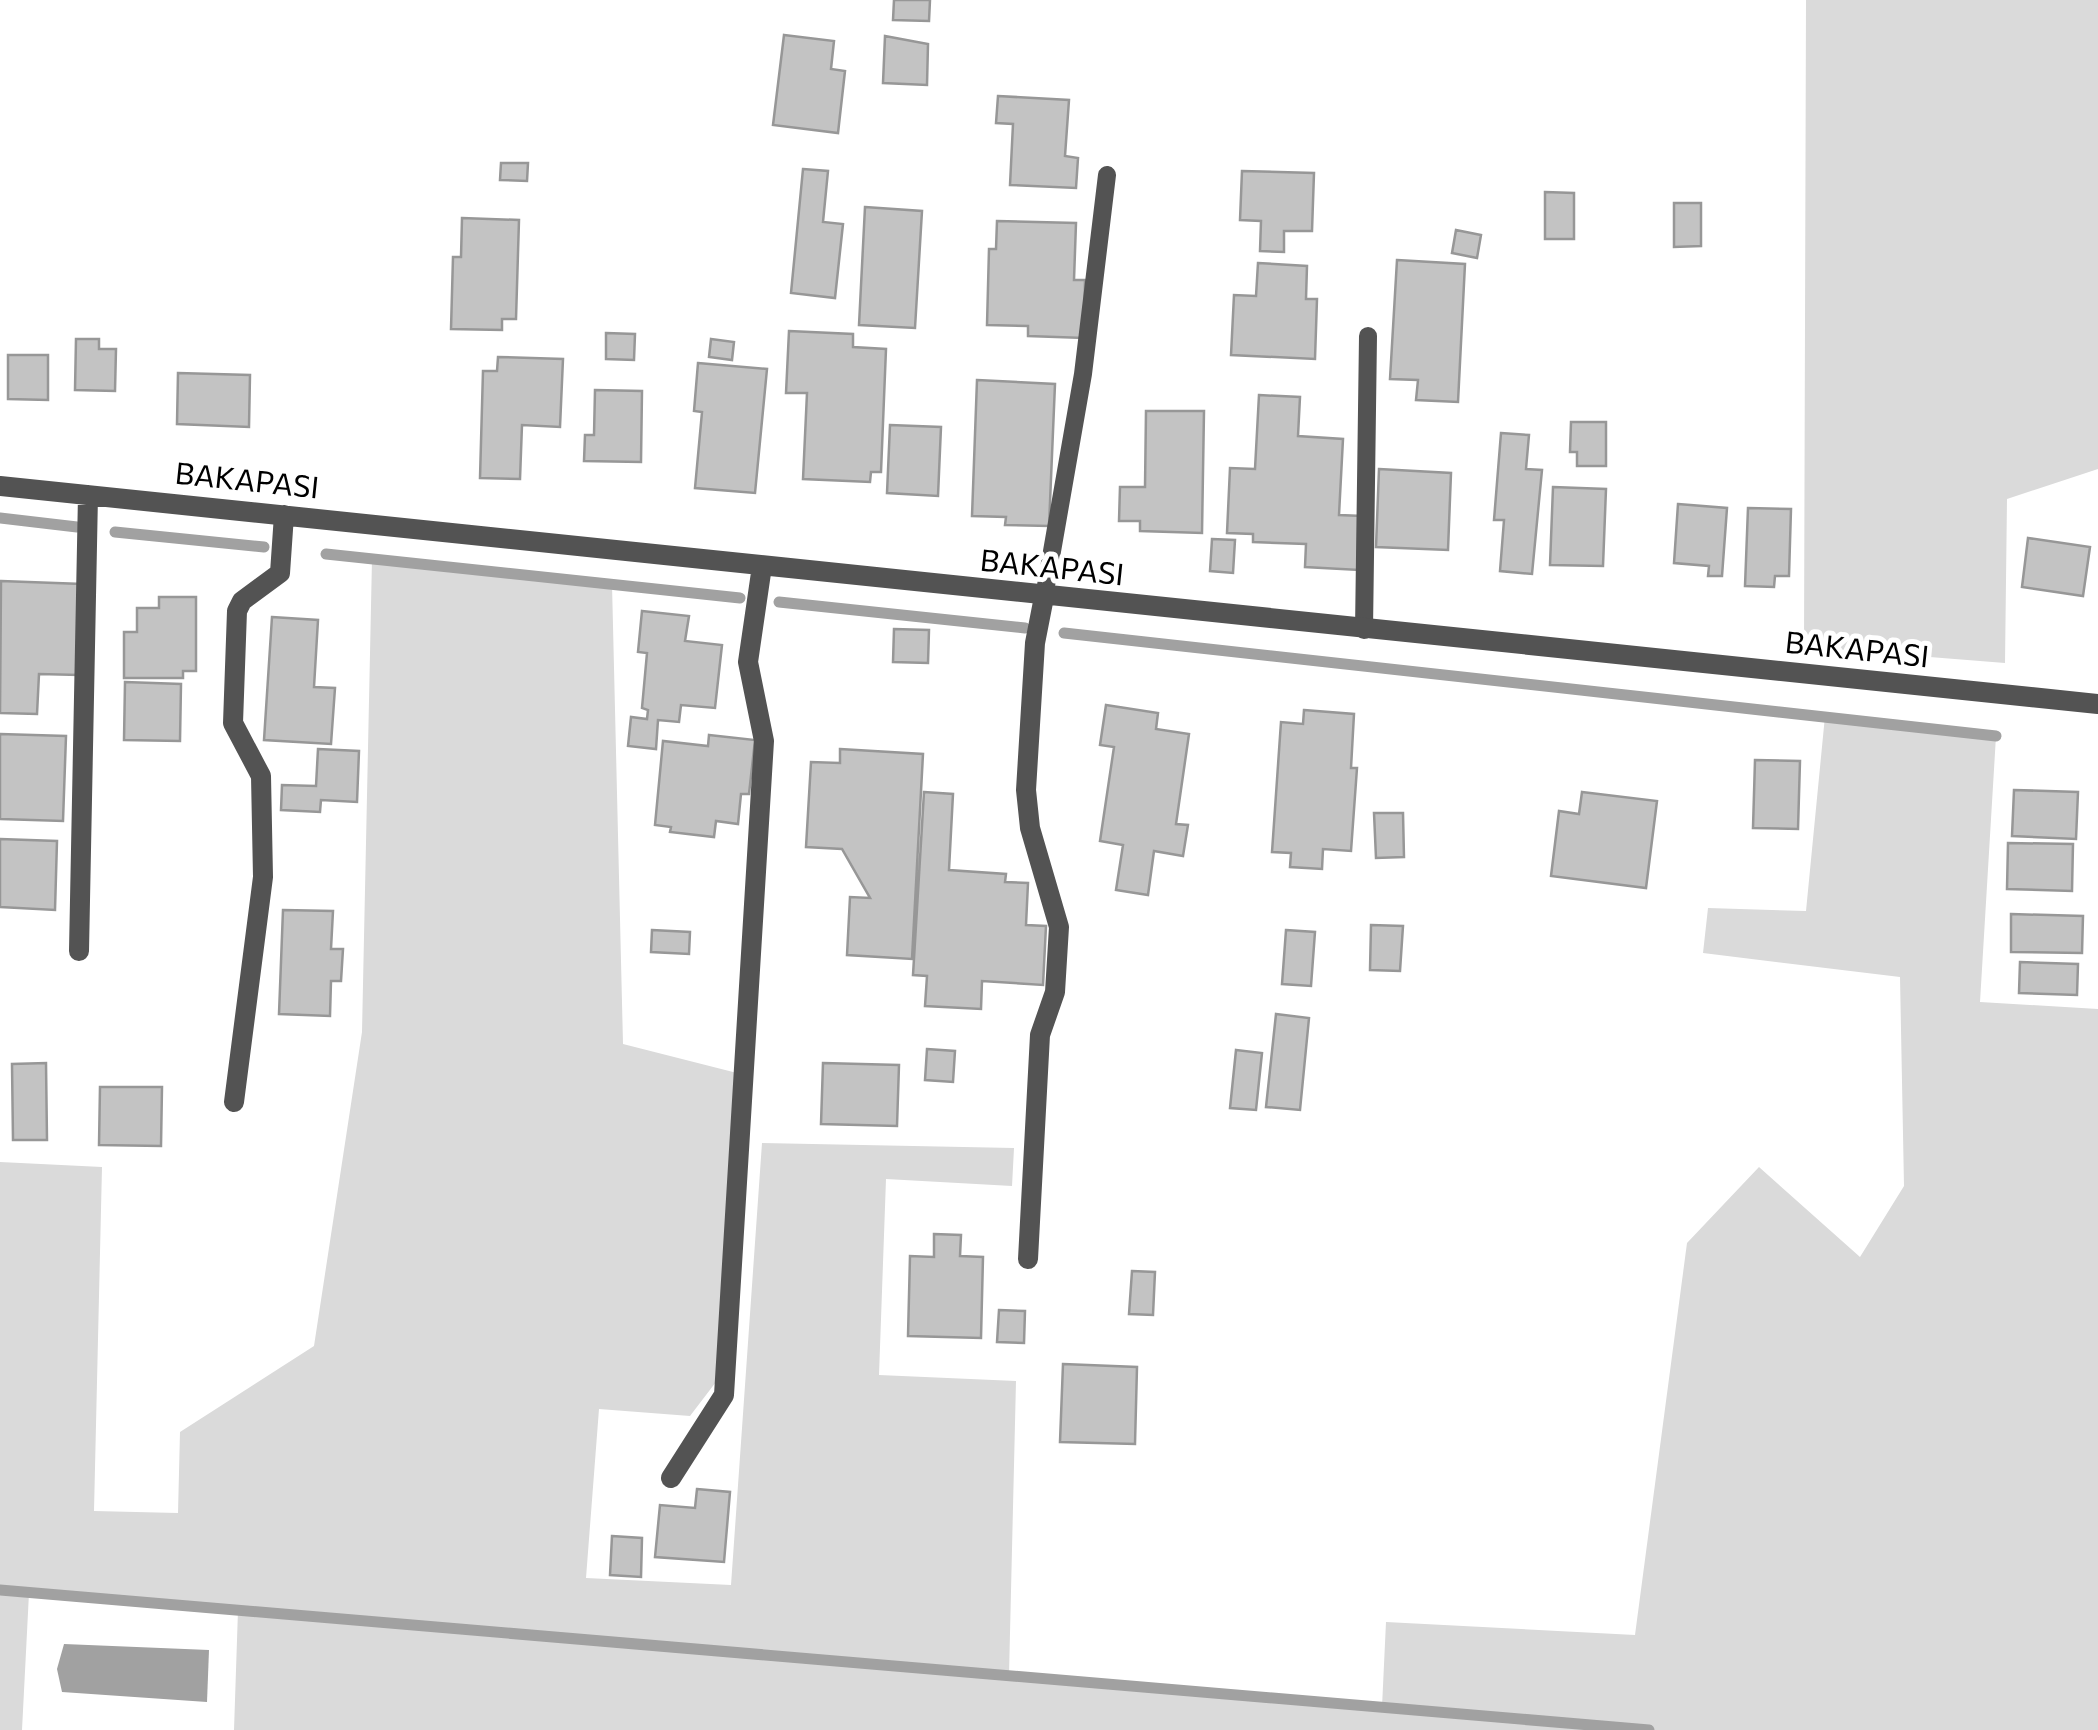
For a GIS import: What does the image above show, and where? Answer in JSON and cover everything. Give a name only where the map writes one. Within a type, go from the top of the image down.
[{"type":"street","name":"BAKAPASI","points":[[0,486],[2098,704]]},
{"type":"street","points":[[79,951],[88,495]]},
{"type":"street","points":[[234,1102],[263,877],[262,776],[233,723],[238,611],[242,602],[280,572],[284,515]]},
{"type":"street","points":[[671,1478],[724,1395],[764,741],[748,662],[762,566]]},
{"type":"street","points":[[1028,1259],[1040,1035],[1056,992],[1058,927],[1030,828],[1026,790],[1034,642],[1044,597]]},
{"type":"lane","points":[[1044,597],[1082,374],[1106,175]]},
{"type":"lane","points":[[1364,630],[1368,336]]},
{"type":"shaded area","points":[[1806,0],[2098,0],[2098,469],[2007,499],[2005,663],[1804,647]]},
{"type":"shaded area","points":[[372,559],[612,584],[623,1044],[737,1073],[719,1378],[690,1416],[599,1409],[586,1578],[731,1585],[762,1143],[1014,1148],[1012,1186],[886,1179],[879,1375],[1016,1381],[1009,1675],[1382,1707],[1386,1622],[1635,1635],[1687,1243],[1759,1167],[1860,1257],[1904,1186],[1900,977],[1703,953],[1708,908],[1806,911],[1825,716],[1996,736],[1980,1002],[2098,1009],[2098,1730],[234,1730],[238,1610],[29,1593],[22,1730],[0,1730],[0,1162],[102,1167],[94,1511],[178,1513],[180,1432],[314,1346],[362,1032]]},
{"type":"shaded area","points":[[64,1644],[209,1650],[207,1702],[62,1692],[57,1669]]},
{"type":"building","points":[[894,0],[930,0],[929,21],[893,20]]},
{"type":"building","points":[[784,35],[834,41],[831,69],[845,71],[838,133],[773,125]]},
{"type":"building","points":[[885,36],[928,44],[927,85],[883,83]]},
{"type":"building","points":[[998,96],[1069,100],[1065,156],[1078,158],[1076,188],[1010,185],[1013,124],[996,123]]},
{"type":"building","points":[[501,163],[528,163],[527,181],[500,180]]},
{"type":"building","points":[[803,169],[828,171],[823,222],[843,224],[835,298],[791,293]]},
{"type":"building","points":[[1242,171],[1314,173],[1312,231],[1284,231],[1284,252],[1260,251],[1261,221],[1240,220]]},
{"type":"building","points":[[1545,192],[1574,193],[1574,239],[1545,239]]},
{"type":"building","points":[[1674,203],[1701,203],[1701,246],[1674,247]]},
{"type":"building","points":[[865,207],[922,211],[915,328],[859,325]]},
{"type":"building","points":[[462,218],[519,220],[516,319],[502,319],[502,330],[451,329],[453,257],[461,257]]},
{"type":"building","points":[[997,221],[1076,223],[1074,280],[1085,280],[1084,338],[1028,336],[1028,326],[987,325],[989,249],[996,249]]},
{"type":"building","points":[[1456,230],[1481,235],[1477,258],[1452,253]]},
{"type":"building","points":[[1397,260],[1465,264],[1458,402],[1416,400],[1418,380],[1390,379]]},
{"type":"building","points":[[1258,263],[1307,266],[1306,299],[1317,299],[1315,359],[1231,355],[1234,295],[1256,296]]},
{"type":"building","points":[[789,331],[853,334],[853,347],[886,349],[881,472],[871,472],[870,482],[803,479],[807,393],[786,393]]},
{"type":"building","points":[[606,333],[635,334],[634,360],[606,359]]},
{"type":"building","points":[[76,339],[99,339],[99,349],[116,349],[115,391],[75,390]]},
{"type":"building","points":[[711,339],[734,342],[732,360],[709,357]]},
{"type":"building","points":[[8,355],[48,355],[48,400],[8,399]]},
{"type":"building","points":[[498,357],[563,359],[560,427],[522,425],[520,479],[480,478],[483,371],[497,371]]},
{"type":"building","points":[[698,363],[767,369],[755,493],[695,488],[702,412],[694,411]]},
{"type":"building","points":[[178,373],[250,375],[249,427],[177,424]]},
{"type":"building","points":[[977,380],[1055,384],[1049,526],[1005,525],[1006,517],[972,516]]},
{"type":"building","points":[[595,390],[642,391],[641,462],[584,461],[585,435],[594,435]]},
{"type":"building","points":[[1259,395],[1300,397],[1298,436],[1343,439],[1339,515],[1362,516],[1359,570],[1305,567],[1306,544],[1253,542],[1253,534],[1227,533],[1230,468],[1255,469]]},
{"type":"building","points":[[1146,411],[1204,411],[1202,533],[1140,531],[1140,521],[1119,521],[1120,487],[1145,487]]},
{"type":"building","points":[[1571,422],[1606,422],[1606,466],[1577,466],[1577,452],[1570,452]]},
{"type":"building","points":[[890,425],[941,427],[938,496],[887,493]]},
{"type":"building","points":[[1501,433],[1529,435],[1526,469],[1542,470],[1532,574],[1500,571],[1504,520],[1494,520]]},
{"type":"building","points":[[1379,469],[1451,473],[1448,550],[1376,547]]},
{"type":"building","points":[[1553,487],[1606,489],[1603,566],[1550,565]]},
{"type":"building","points":[[1678,504],[1727,508],[1722,576],[1708,576],[1709,566],[1674,563]]},
{"type":"building","points":[[1748,508],[1791,509],[1789,576],[1775,576],[1774,587],[1745,586]]},
{"type":"building","points":[[2028,538],[2090,547],[2083,596],[2022,587]]},
{"type":"building","points":[[1212,539],[1235,540],[1233,573],[1210,571]]},
{"type":"building","points":[[1,581],[82,584],[79,675],[39,674],[37,714],[0,713]]},
{"type":"building","points":[[159,597],[196,597],[196,671],[183,671],[183,678],[124,678],[124,632],[137,632],[137,608],[159,608]]},
{"type":"building","points":[[642,611],[689,616],[685,641],[722,645],[715,708],[681,705],[679,722],[658,720],[656,749],[628,746],[631,717],[647,719],[648,710],[642,708],[647,653],[638,652]]},
{"type":"building","points":[[272,617],[318,620],[314,687],[335,688],[331,744],[264,740]]},
{"type":"building","points":[[894,629],[929,630],[928,663],[893,662]]},
{"type":"building","points":[[125,682],[181,684],[180,741],[124,740]]},
{"type":"building","points":[[1106,705],[1158,713],[1156,729],[1189,734],[1176,824],[1188,825],[1183,856],[1154,851],[1148,895],[1116,890],[1123,845],[1100,841],[1114,747],[1100,745]]},
{"type":"building","points":[[1304,710],[1354,714],[1351,768],[1357,768],[1351,851],[1323,849],[1322,869],[1290,867],[1291,853],[1272,852],[1281,722],[1303,724]]},
{"type":"building","points":[[0,734],[66,736],[63,821],[0,819]]},
{"type":"building","points":[[709,735],[755,740],[749,794],[741,794],[738,824],[716,821],[714,837],[670,832],[671,827],[655,825],[663,741],[708,746]]},
{"type":"building","points":[[318,749],[359,751],[357,802],[321,800],[320,812],[281,810],[282,785],[316,786]]},
{"type":"building","points":[[840,749],[923,754],[912,959],[847,955],[850,897],[870,898],[842,849],[806,847],[811,762],[840,763]]},
{"type":"building","points":[[1755,760],[1800,761],[1798,829],[1753,828]]},
{"type":"building","points":[[2014,790],[2078,792],[2076,839],[2012,836]]},
{"type":"building","points":[[924,792],[953,794],[949,870],[1006,874],[1005,882],[1028,883],[1026,925],[1046,926],[1043,985],[982,981],[981,1009],[925,1006],[927,976],[913,975]]},
{"type":"building","points":[[1582,792],[1657,801],[1646,888],[1551,876],[1559,811],[1579,814]]},
{"type":"building","points":[[1374,813],[1403,813],[1404,857],[1376,858]]},
{"type":"building","points":[[0,839],[57,841],[55,910],[0,907]]},
{"type":"building","points":[[2008,843],[2073,844],[2072,891],[2007,889]]},
{"type":"building","points":[[283,910],[333,911],[331,949],[343,949],[341,981],[331,981],[330,1016],[279,1014]]},
{"type":"building","points":[[2011,914],[2083,916],[2082,953],[2011,952]]},
{"type":"building","points":[[1371,925],[1403,926],[1400,971],[1370,970]]},
{"type":"building","points":[[652,930],[690,932],[689,954],[651,952]]},
{"type":"building","points":[[1286,930],[1315,932],[1311,986],[1282,984]]},
{"type":"building","points":[[2020,962],[2078,964],[2077,995],[2019,993]]},
{"type":"building","points":[[1276,1014],[1309,1018],[1300,1110],[1266,1107]]},
{"type":"building","points":[[927,1049],[955,1051],[953,1082],[925,1080]]},
{"type":"building","points":[[1236,1050],[1262,1053],[1256,1110],[1230,1108]]},
{"type":"building","points":[[46,1063],[47,1140],[13,1140],[12,1064]]},
{"type":"building","points":[[823,1063],[899,1065],[897,1126],[821,1124]]},
{"type":"building","points":[[100,1087],[162,1087],[161,1146],[99,1145]]},
{"type":"building","points":[[934,1234],[961,1235],[960,1256],[983,1257],[981,1338],[908,1336],[910,1256],[934,1257]]},
{"type":"building","points":[[1132,1271],[1155,1272],[1153,1315],[1129,1314]]},
{"type":"building","points":[[999,1310],[1025,1311],[1024,1343],[997,1342]]},
{"type":"building","points":[[1063,1364],[1137,1367],[1135,1444],[1060,1442]]},
{"type":"building","points":[[697,1489],[730,1492],[724,1562],[655,1557],[660,1505],[695,1508]]},
{"type":"building","points":[[612,1536],[642,1538],[641,1577],[610,1575]]},
{"type":"waterway","points":[[0,518],[77,527]]},
{"type":"waterway","points":[[115,532],[264,547]]},
{"type":"waterway","points":[[326,554],[740,598]]},
{"type":"waterway","points":[[779,602],[1025,628]]},
{"type":"waterway","points":[[1064,633],[1996,736]]},
{"type":"waterway","points":[[0,1590],[1649,1730]]}]
